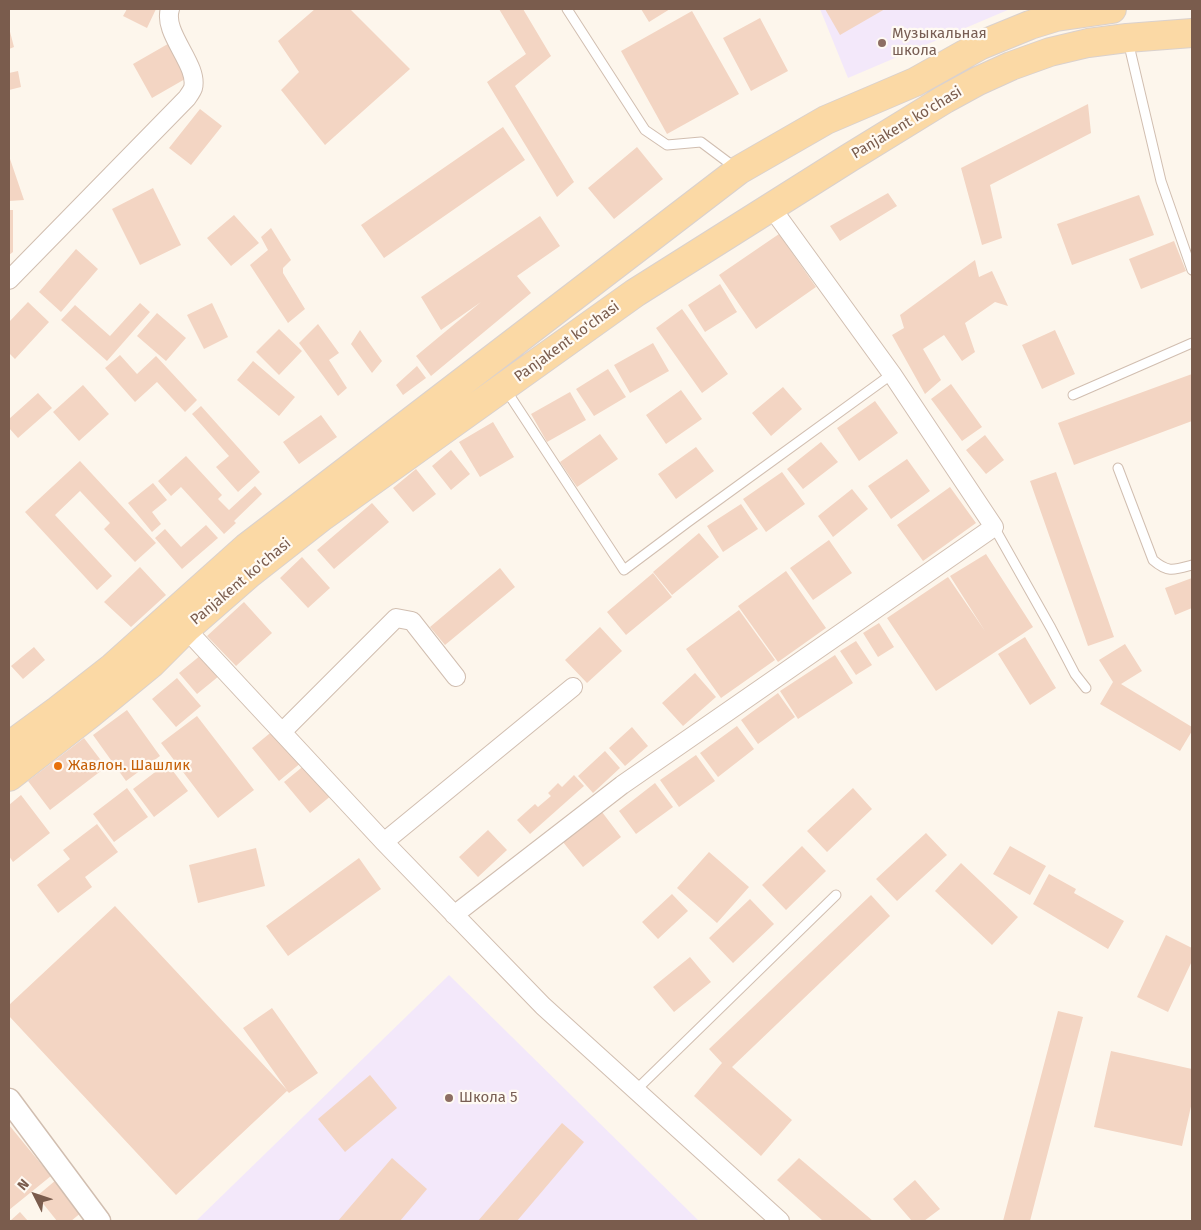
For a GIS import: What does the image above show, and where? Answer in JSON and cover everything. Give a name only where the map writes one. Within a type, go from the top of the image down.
[{"type":"main road","name":"Panjakent ko'chasi","points":[[9,746],[112,667],[247,547],[739,170],[826,120],[915,82],[965,53],[1005,34],[1056,17],[1112,9]]},
{"type":"main road","name":"Panjakent ko'chasi","points":[[9,777],[151,664],[186,629],[249,574],[323,516],[635,293],[771,207],[953,94],[1011,66],[1050,52],[1088,43],[1192,33]]},
{"type":"main road","points":[[826,120],[849,158]]},
{"type":"street","points":[[9,280],[187,98],[193,88],[192,75],[171,29],[170,9]]},
{"type":"street","points":[[454,915],[622,785],[994,527],[892,374],[771,207]]},
{"type":"street","points":[[282,732],[396,618],[412,621],[456,677]]},
{"type":"street","points":[[186,629],[384,842],[543,1006],[780,1221]]},
{"type":"street","points":[[384,842],[573,687]]},
{"type":"street","points":[[9,1100],[99,1221]]},
{"type":"lane","points":[[567,9],[644,130],[667,145],[701,142],[739,170]]},
{"type":"lane","points":[[1127,38],[1161,181],[1192,270]]},
{"type":"lane","points":[[1073,395],[1192,343]]},
{"type":"lane","points":[[504,388],[624,570],[892,374]]},
{"type":"lane","points":[[1118,468],[1153,560],[1161,567],[1172,571],[1192,565]]},
{"type":"lane","points":[[994,527],[1075,674],[1086,688]]},
{"type":"lane","points":[[635,1091],[836,895]]},
{"type":"shaded area","name":"Музыкальная школа","points":[[820,9],[1010,9],[848,78]]},
{"type":"shaded area","name":"Школа 5","points":[[449,975],[699,1221],[196,1221]]},
{"type":"building","points":[[127,9],[156,9],[147,28],[123,16]]},
{"type":"building","points":[[315,9],[350,9],[410,69],[325,145],[281,90],[299,72],[278,41]]},
{"type":"building","points":[[499,9],[523,9],[551,56],[515,86],[574,182],[557,197],[487,82],[526,54]]},
{"type":"building","points":[[641,9],[670,9],[649,22]]},
{"type":"building","points":[[825,9],[885,9],[840,35]]},
{"type":"building","points":[[692,11],[739,94],[667,134],[621,51]]},
{"type":"building","points":[[760,18],[788,71],[751,91],[723,38]]},
{"type":"building","points":[[9,28],[14,47],[9,49]]},
{"type":"building","points":[[173,41],[192,75],[152,98],[133,64]]},
{"type":"building","points":[[18,71],[21,87],[9,90],[9,73]]},
{"type":"building","points":[[1088,104],[1091,133],[990,185],[1002,238],[982,245],[961,168]]},
{"type":"building","points":[[200,109],[222,126],[191,165],[169,148]]},
{"type":"building","points":[[503,127],[525,160],[384,258],[361,225]]},
{"type":"building","points":[[637,147],[663,179],[614,219],[588,188]]},
{"type":"building","points":[[9,156],[24,200],[9,201]]},
{"type":"building","points":[[153,188],[181,245],[140,265],[112,209]]},
{"type":"building","points":[[888,193],[897,206],[840,241],[830,226]]},
{"type":"building","points":[[1139,195],[1154,235],[1072,265],[1057,224]]},
{"type":"building","points":[[9,210],[13,210],[13,252],[9,255]]},
{"type":"building","points":[[234,215],[259,243],[231,266],[207,238]]},
{"type":"building","points":[[540,216],[560,246],[517,276],[531,293],[431,376],[416,356],[481,302],[441,330],[421,297]]},
{"type":"building","points":[[271,228],[291,260],[283,268],[283,273],[305,309],[288,323],[250,265],[268,250],[261,237]]},
{"type":"building","points":[[779,234],[816,287],[756,329],[719,275]]},
{"type":"building","points":[[1174,241],[1186,271],[1141,289],[1129,259]]},
{"type":"building","points":[[76,249],[98,269],[61,312],[39,292]]},
{"type":"building","points":[[975,260],[979,277],[992,271],[1008,306],[995,302],[965,323],[975,352],[962,361],[944,335],[923,349],[941,380],[925,394],[892,335],[904,328],[900,315]]},
{"type":"building","points":[[720,284],[737,312],[705,332],[688,305]]},
{"type":"building","points":[[28,302],[49,322],[15,359],[9,353],[9,322]]},
{"type":"building","points":[[140,303],[150,312],[107,361],[61,320],[75,305],[110,336]]},
{"type":"building","points":[[212,303],[228,337],[204,349],[187,315]]},
{"type":"building","points":[[682,309],[728,374],[702,393],[656,328]]},
{"type":"building","points":[[157,313],[186,338],[166,361],[137,336]]},
{"type":"building","points":[[318,324],[339,353],[329,360],[347,388],[338,396],[299,343]]},
{"type":"building","points":[[279,329],[302,351],[279,375],[256,352]]},
{"type":"building","points":[[360,330],[382,361],[372,373],[351,344]]},
{"type":"building","points":[[1055,330],[1075,374],[1042,389],[1022,345]]},
{"type":"building","points":[[653,343],[669,371],[630,393],[614,365]]},
{"type":"building","points":[[120,355],[137,374],[156,356],[197,400],[185,412],[157,382],[135,402],[105,368]]},
{"type":"building","points":[[253,361],[295,397],[279,416],[237,380]]},
{"type":"building","points":[[417,366],[426,378],[403,395],[396,385]]},
{"type":"building","points":[[608,369],[626,397],[594,416],[576,389]]},
{"type":"building","points":[[1192,374],[1192,421],[1074,465],[1058,423]]},
{"type":"building","points":[[951,384],[982,427],[962,441],[931,399]]},
{"type":"building","points":[[83,385],[109,414],[79,441],[53,412]]},
{"type":"building","points":[[783,387],[802,409],[771,436],[752,413]]},
{"type":"building","points":[[681,390],[702,419],[666,444],[646,415]]},
{"type":"building","points":[[570,392],[586,420],[547,442],[531,414]]},
{"type":"building","points":[[38,393],[52,408],[18,438],[9,428],[9,419]]},
{"type":"building","points":[[875,401],[898,433],[859,461],[837,428]]},
{"type":"building","points":[[201,406],[260,472],[238,492],[216,467],[229,456],[192,414]]},
{"type":"building","points":[[321,415],[337,437],[299,464],[283,442]]},
{"type":"building","points":[[493,422],[514,457],[480,477],[459,442]]},
{"type":"building","points":[[600,434],[618,459],[577,487],[560,462]]},
{"type":"building","points":[[985,435],[1004,460],[986,474],[966,450]]},
{"type":"building","points":[[821,442],[838,462],[803,489],[787,469]]},
{"type":"building","points":[[696,447],[714,471],[676,499],[658,474]]},
{"type":"building","points":[[451,450],[470,474],[451,490],[432,466]]},
{"type":"building","points":[[186,456],[222,495],[218,499],[229,510],[255,486],[262,494],[234,521],[236,523],[224,534],[181,487],[171,496],[158,481]]},
{"type":"building","points":[[907,459],[930,491],[891,519],[868,486]]},
{"type":"building","points":[[80,461],[156,543],[135,562],[104,529],[110,523],[80,491],[55,515],[112,576],[97,590],[25,512]]},
{"type":"building","points":[[416,469],[436,494],[413,512],[393,488]]},
{"type":"building","points":[[782,472],[805,504],[766,532],[743,499]]},
{"type":"building","points":[[1056,472],[1114,637],[1088,646],[1030,481]]},
{"type":"building","points":[[153,483],[167,500],[152,512],[161,524],[152,532],[128,503]]},
{"type":"building","points":[[950,487],[976,523],[923,561],[897,525]]},
{"type":"building","points":[[852,489],[868,509],[833,537],[818,516]]},
{"type":"building","points":[[372,503],[389,522],[334,569],[317,550]]},
{"type":"building","points":[[741,504],[758,529],[723,552],[707,526]]},
{"type":"building","points":[[206,525],[218,538],[182,569],[155,538],[165,529],[181,547]]},
{"type":"building","points":[[699,533],[719,557],[672,595],[653,572]]},
{"type":"building","points":[[829,540],[852,573],[813,600],[790,568]]},
{"type":"building","points":[[986,554],[1033,627],[936,691],[887,618],[948,577],[985,631],[950,576]]},
{"type":"building","points":[[302,557],[330,588],[308,608],[280,578]]},
{"type":"building","points":[[140,567],[166,595],[131,627],[104,602]]},
{"type":"building","points":[[500,568],[515,587],[445,645],[430,627]]},
{"type":"building","points":[[786,571],[826,628],[778,662],[738,606]]},
{"type":"building","points":[[653,573],[672,597],[626,635],[607,612]]},
{"type":"building","points":[[1192,578],[1192,608],[1175,615],[1165,588]]},
{"type":"building","points":[[244,602],[272,633],[236,666],[207,636]]},
{"type":"building","points":[[739,610],[775,660],[721,698],[686,649]]},
{"type":"building","points":[[879,623],[894,647],[878,657],[863,633]]},
{"type":"building","points":[[600,627],[622,651],[587,683],[565,660]]},
{"type":"building","points":[[1025,637],[1056,688],[1030,705],[998,654]]},
{"type":"building","points":[[856,641],[872,665],[856,675],[840,651]]},
{"type":"building","points":[[1125,644],[1142,671],[1121,684],[1192,727],[1192,731],[1180,751],[1100,704],[1113,682],[1099,660]]},
{"type":"building","points":[[34,647],[45,660],[23,679],[11,666]]},
{"type":"building","points":[[201,655],[219,676],[197,694],[179,673]]},
{"type":"building","points":[[835,655],[853,683],[798,719],[780,691]]},
{"type":"building","points":[[695,673],[716,697],[683,726],[662,703]]},
{"type":"building","points":[[177,678],[201,706],[176,727],[152,699]]},
{"type":"building","points":[[778,693],[795,717],[758,744],[741,720]]},
{"type":"building","points":[[127,710],[160,756],[126,781],[93,735]]},
{"type":"building","points":[[197,716],[254,790],[218,818],[161,743]]},
{"type":"building","points":[[737,726],[754,749],[718,777],[700,753]]},
{"type":"building","points":[[632,727],[648,746],[625,766],[609,748]]},
{"type":"building","points":[[275,729],[302,762],[279,781],[252,748]]},
{"type":"building","points":[[84,738],[106,767],[50,810],[28,781]]},
{"type":"building","points":[[605,751],[620,768],[593,793],[578,776]]},
{"type":"building","points":[[696,755],[715,781],[679,807],[660,780]]},
{"type":"building","points":[[167,763],[188,791],[154,817],[133,789]]},
{"type":"building","points":[[306,764],[332,795],[310,813],[284,782]]},
{"type":"building","points":[[574,775],[584,786],[530,834],[517,820],[535,804],[538,807],[551,796],[548,793],[558,783],[562,787]]},
{"type":"building","points":[[655,783],[673,807],[636,834],[619,811]]},
{"type":"building","points":[[127,788],[148,817],[114,842],[93,814]]},
{"type":"building","points":[[853,788],[872,809],[827,852],[807,831]]},
{"type":"building","points":[[21,795],[50,833],[13,862],[9,856],[9,805]]},
{"type":"building","points":[[602,812],[621,837],[583,867],[563,842]]},
{"type":"building","points":[[97,824],[118,852],[85,877],[92,887],[58,913],[37,885],[70,859],[63,850]]},
{"type":"building","points":[[488,830],[507,850],[478,877],[459,857]]},
{"type":"building","points":[[926,833],[947,855],[897,901],[876,879]]},
{"type":"building","points":[[802,846],[826,871],[786,910],[762,885]]},
{"type":"building","points":[[1010,846],[1046,866],[1030,895],[993,874]]},
{"type":"building","points":[[256,848],[265,886],[198,903],[189,865]]},
{"type":"building","points":[[709,852],[749,887],[717,923],[677,888]]},
{"type":"building","points":[[359,858],[381,889],[288,956],[266,926]]},
{"type":"building","points":[[961,863],[1018,917],[992,945],[935,891]]},
{"type":"building","points":[[1049,874],[1076,889],[1074,893],[1124,921],[1108,949],[1033,904]]},
{"type":"building","points":[[672,894],[688,911],[658,939],[642,922]]},
{"type":"building","points":[[871,895],[890,916],[732,1067],[792,1120],[761,1156],[694,1096],[722,1063],[709,1049]]},
{"type":"building","points":[[750,899],[774,924],[733,963],[709,938]]},
{"type":"building","points":[[115,906],[287,1090],[243,1028],[272,1008],[318,1073],[289,1093],[287,1091],[176,1195],[9,1016],[9,1005]]},
{"type":"building","points":[[1166,935],[1192,948],[1192,961],[1168,1012],[1137,997]]},
{"type":"building","points":[[690,957],[711,982],[674,1012],[653,987]]},
{"type":"building","points":[[1058,1011],[1083,1017],[1030,1221],[1003,1221]]},
{"type":"building","points":[[1111,1051],[1192,1069],[1192,1102],[1182,1146],[1094,1127]]},
{"type":"building","points":[[370,1075],[397,1108],[345,1152],[318,1119]]},
{"type":"building","points":[[562,1123],[584,1142],[517,1221],[478,1221]]},
{"type":"building","points":[[9,1125],[51,1176],[9,1210]]},
{"type":"building","points":[[392,1158],[427,1189],[400,1221],[338,1221]]},
{"type":"building","points":[[799,1158],[873,1221],[823,1221],[777,1180]]},
{"type":"building","points":[[56,1180],[82,1212],[71,1221],[57,1221],[37,1196]]},
{"type":"building","points":[[915,1180],[940,1209],[924,1221],[912,1221],[893,1199]]},
{"type":"building","points":[[20,1212],[28,1221],[10,1221]]},
{"type":"place","name":"Музыкальная школа","points":[[882,43]]},
{"type":"place","name":"Жавлон. Шашлик","points":[[58,766]]},
{"type":"place","name":"Школа 5","points":[[449,1098]]}]
